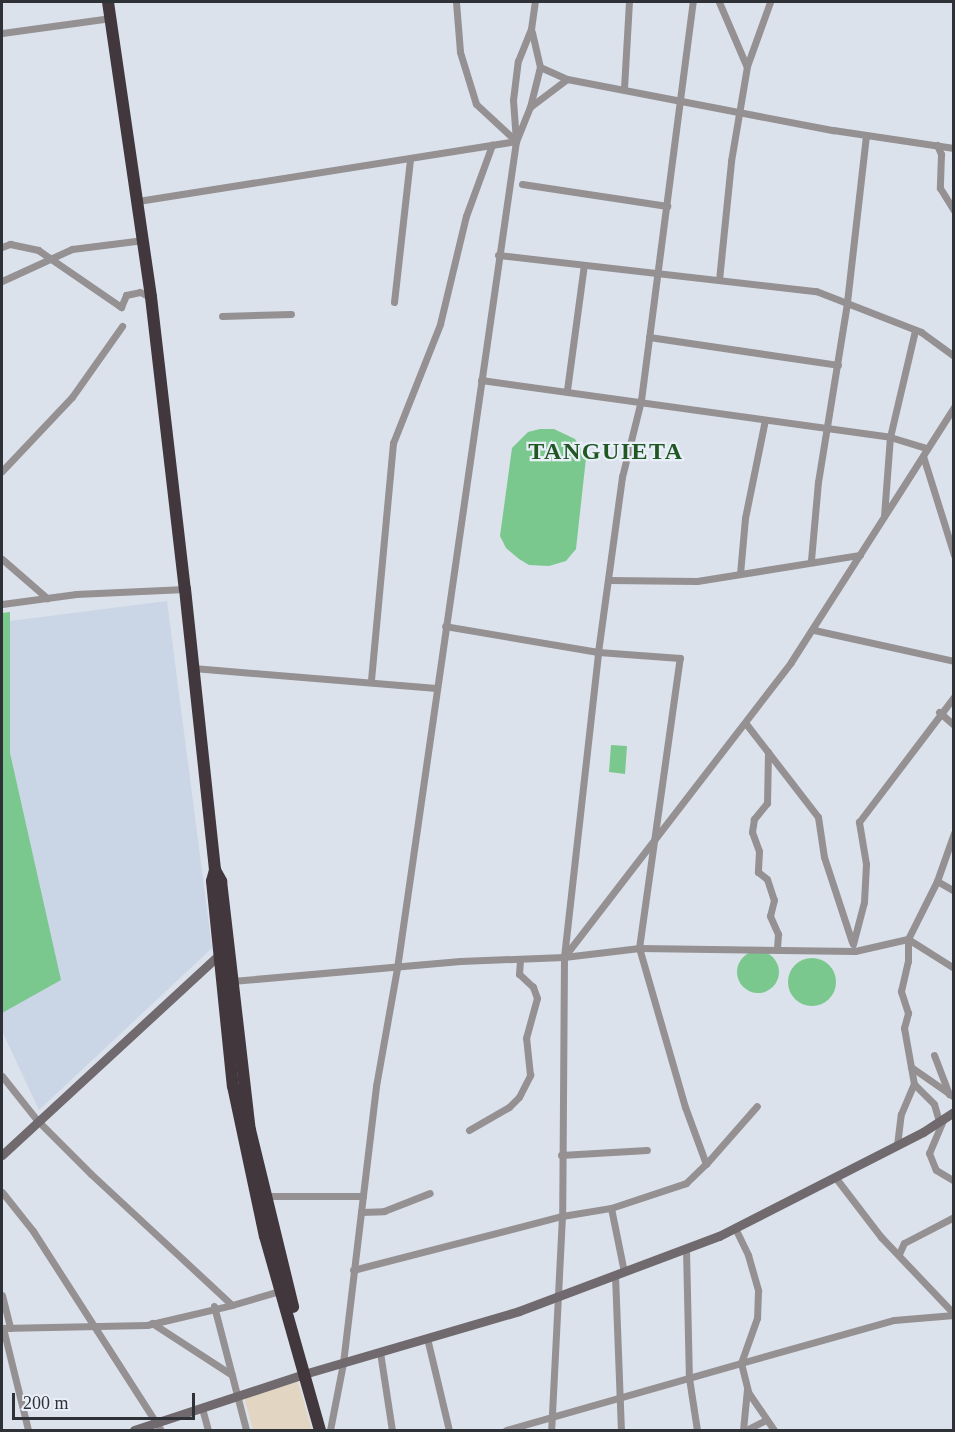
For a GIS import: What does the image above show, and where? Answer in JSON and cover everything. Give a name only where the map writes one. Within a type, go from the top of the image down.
[{"type":"highway","points":[[108,2],[151,297],[215,870],[221,881],[224,952],[245,1132],[280,1291],[329,1431]]},
{"type":"highway","points":[[224,952],[232,981],[245,1132],[265,1196],[320,1431]]},
{"type":"street","points":[[456,2],[460,52],[476,104],[516,141]]},
{"type":"street","points":[[329,1431],[343,1364],[363,1196],[516,141],[513,100],[517,71],[531,29],[535,2]]},
{"type":"street","points":[[624,88],[629,2]]},
{"type":"street","points":[[551,1431],[562,1216],[564,957],[598,652],[622,477],[641,400],[667,206],[678,97],[693,2]]},
{"type":"street","points":[[719,2],[747,66]]},
{"type":"street","points":[[719,280],[739,111],[747,66],[770,2]]},
{"type":"street","points":[[2,33],[111,18]]},
{"type":"street","points":[[516,141],[530,107],[540,67],[531,29]]},
{"type":"street","points":[[540,67],[567,79],[678,97],[866,135],[954,148]]},
{"type":"street","points":[[530,107],[567,79]]},
{"type":"street","points":[[811,560],[818,482],[847,302],[866,135]]},
{"type":"street","points":[[138,201],[516,141]]},
{"type":"street","points":[[371,680],[393,443],[440,324],[466,216],[492,145]]},
{"type":"street","points":[[937,145],[941,154],[940,188],[954,210]]},
{"type":"street","points":[[394,302],[410,159]]},
{"type":"street","points":[[522,184],[667,206]]},
{"type":"street","points":[[2,281],[52,258],[98,244],[143,240]]},
{"type":"street","points":[[2,247],[10,244],[52,258],[69,274],[121,307],[126,296],[140,292],[151,297]]},
{"type":"street","points":[[498,255],[816,291],[915,330],[954,356]]},
{"type":"street","points":[[567,390],[584,265]]},
{"type":"street","points":[[222,316],[291,314]]},
{"type":"street","points":[[2,471],[72,397],[122,326]]},
{"type":"street","points":[[884,519],[890,437],[915,330]]},
{"type":"street","points":[[649,337],[837,365]]},
{"type":"street","points":[[481,380],[641,400],[828,430],[890,437],[927,448]]},
{"type":"street","points":[[564,957],[747,725],[814,630],[832,594],[884,519],[954,407]]},
{"type":"street","points":[[740,574],[746,518],[765,420]]},
{"type":"street","points":[[923,456],[954,555]]},
{"type":"street","points":[[609,580],[697,581],[811,560],[860,555]]},
{"type":"street","points":[[2,560],[47,598]]},
{"type":"street","points":[[2,604],[47,598],[185,589]]},
{"type":"street","points":[[445,626],[598,652],[680,658],[651,846],[639,948],[685,1107],[706,1164]]},
{"type":"street","points":[[814,630],[954,661]]},
{"type":"street","points":[[193,668],[371,680],[436,688]]},
{"type":"street","points":[[854,947],[864,902],[866,864],[859,822],[939,712],[954,697]]},
{"type":"street","points":[[939,712],[954,725]]},
{"type":"street","points":[[747,725],[818,817],[824,857],[854,947]]},
{"type":"street","points":[[768,752],[767,803],[753,819],[752,832],[759,852],[758,873],[767,879],[774,900],[770,916],[778,934],[777,949]]},
{"type":"street","points":[[897,1145],[901,1114],[914,1084],[904,1028],[908,1013],[901,991],[908,961],[908,939],[937,881],[954,833]]},
{"type":"street","points":[[937,881],[954,891]]},
{"type":"street","points":[[232,981],[564,957],[639,948],[854,947],[908,939],[954,968]]},
{"type":"street","points":[[2,1155],[37,1120],[224,952]]},
{"type":"street","points":[[469,1131],[509,1107],[519,1097],[530,1075],[526,1038],[537,998],[533,987],[519,974],[520,959]]},
{"type":"street","points":[[934,1055],[951,1095]]},
{"type":"street","points":[[911,1067],[951,1095]]},
{"type":"street","points":[[2,1076],[37,1120],[232,1305]]},
{"type":"street","points":[[914,1084],[948,1116]]},
{"type":"street","points":[[353,1270],[562,1216],[611,1208],[686,1183],[706,1164],[757,1106]]},
{"type":"street","points":[[134,1431],[159,1427],[237,1396],[559,1295],[686,1249],[735,1228],[897,1145],[948,1116]]},
{"type":"street","points":[[948,1116],[929,1153],[936,1170],[954,1181]]},
{"type":"street","points":[[561,1155],[647,1150]]},
{"type":"street","points":[[835,1177],[881,1237],[954,1315]]},
{"type":"street","points":[[2,1192],[33,1232],[159,1427]]},
{"type":"street","points":[[361,1212],[384,1211],[430,1193]]},
{"type":"street","points":[[265,1196],[363,1196]]},
{"type":"street","points":[[611,1208],[620,1273],[621,1431]]},
{"type":"street","points":[[899,1254],[904,1243],[954,1217]]},
{"type":"street","points":[[735,1228],[748,1255],[758,1291],[757,1318],[741,1364],[747,1389],[744,1431]]},
{"type":"street","points":[[686,1249],[689,1378],[696,1431]]},
{"type":"street","points":[[5,1328],[94,1328],[152,1323],[214,1306],[232,1305],[280,1291]]},
{"type":"street","points":[[2,1295],[5,1328],[28,1431]]},
{"type":"street","points":[[214,1306],[246,1431]]},
{"type":"street","points":[[506,1431],[894,1320],[954,1315]]},
{"type":"street","points":[[152,1323],[232,1375]]},
{"type":"street","points":[[427,1338],[450,1431]]},
{"type":"street","points":[[380,1352],[392,1431]]},
{"type":"street","points":[[747,1389],[774,1431]]},
{"type":"street","points":[[202,1408],[208,1431]]},
{"type":"street","points":[[744,1431],[766,1420]]},
{"type":"shaded area","points":[[167,601],[212,948],[39,1110],[2,1031],[2,622]]},
{"type":"shaded area","points":[[298,1381],[312,1430],[253,1430],[244,1398]]},
{"type":"green space","points":[[554,429],[575,439],[586,458],[576,549],[566,561],[549,566],[529,565],[519,559],[506,548],[500,536],[512,448],[528,432]]},
{"type":"green space","points":[[10,612],[10,753],[61,980],[2,1013],[2,613]]},
{"type":"green space","points":[[611,745],[627,746],[625,774],[609,772]]},
{"type":"green space","points":[[758,951],[773,957],[779,972],[773,987],[758,993],[743,987],[737,972],[743,957]]},
{"type":"green space","points":[[807,958],[817,958],[832,968],[836,982],[835,991],[826,1002],[817,1006],[807,1006],[792,996],[788,987],[788,977],[798,962]]},
{"type":"district","name":"TANGUIETA","points":[[606,452]]}]
